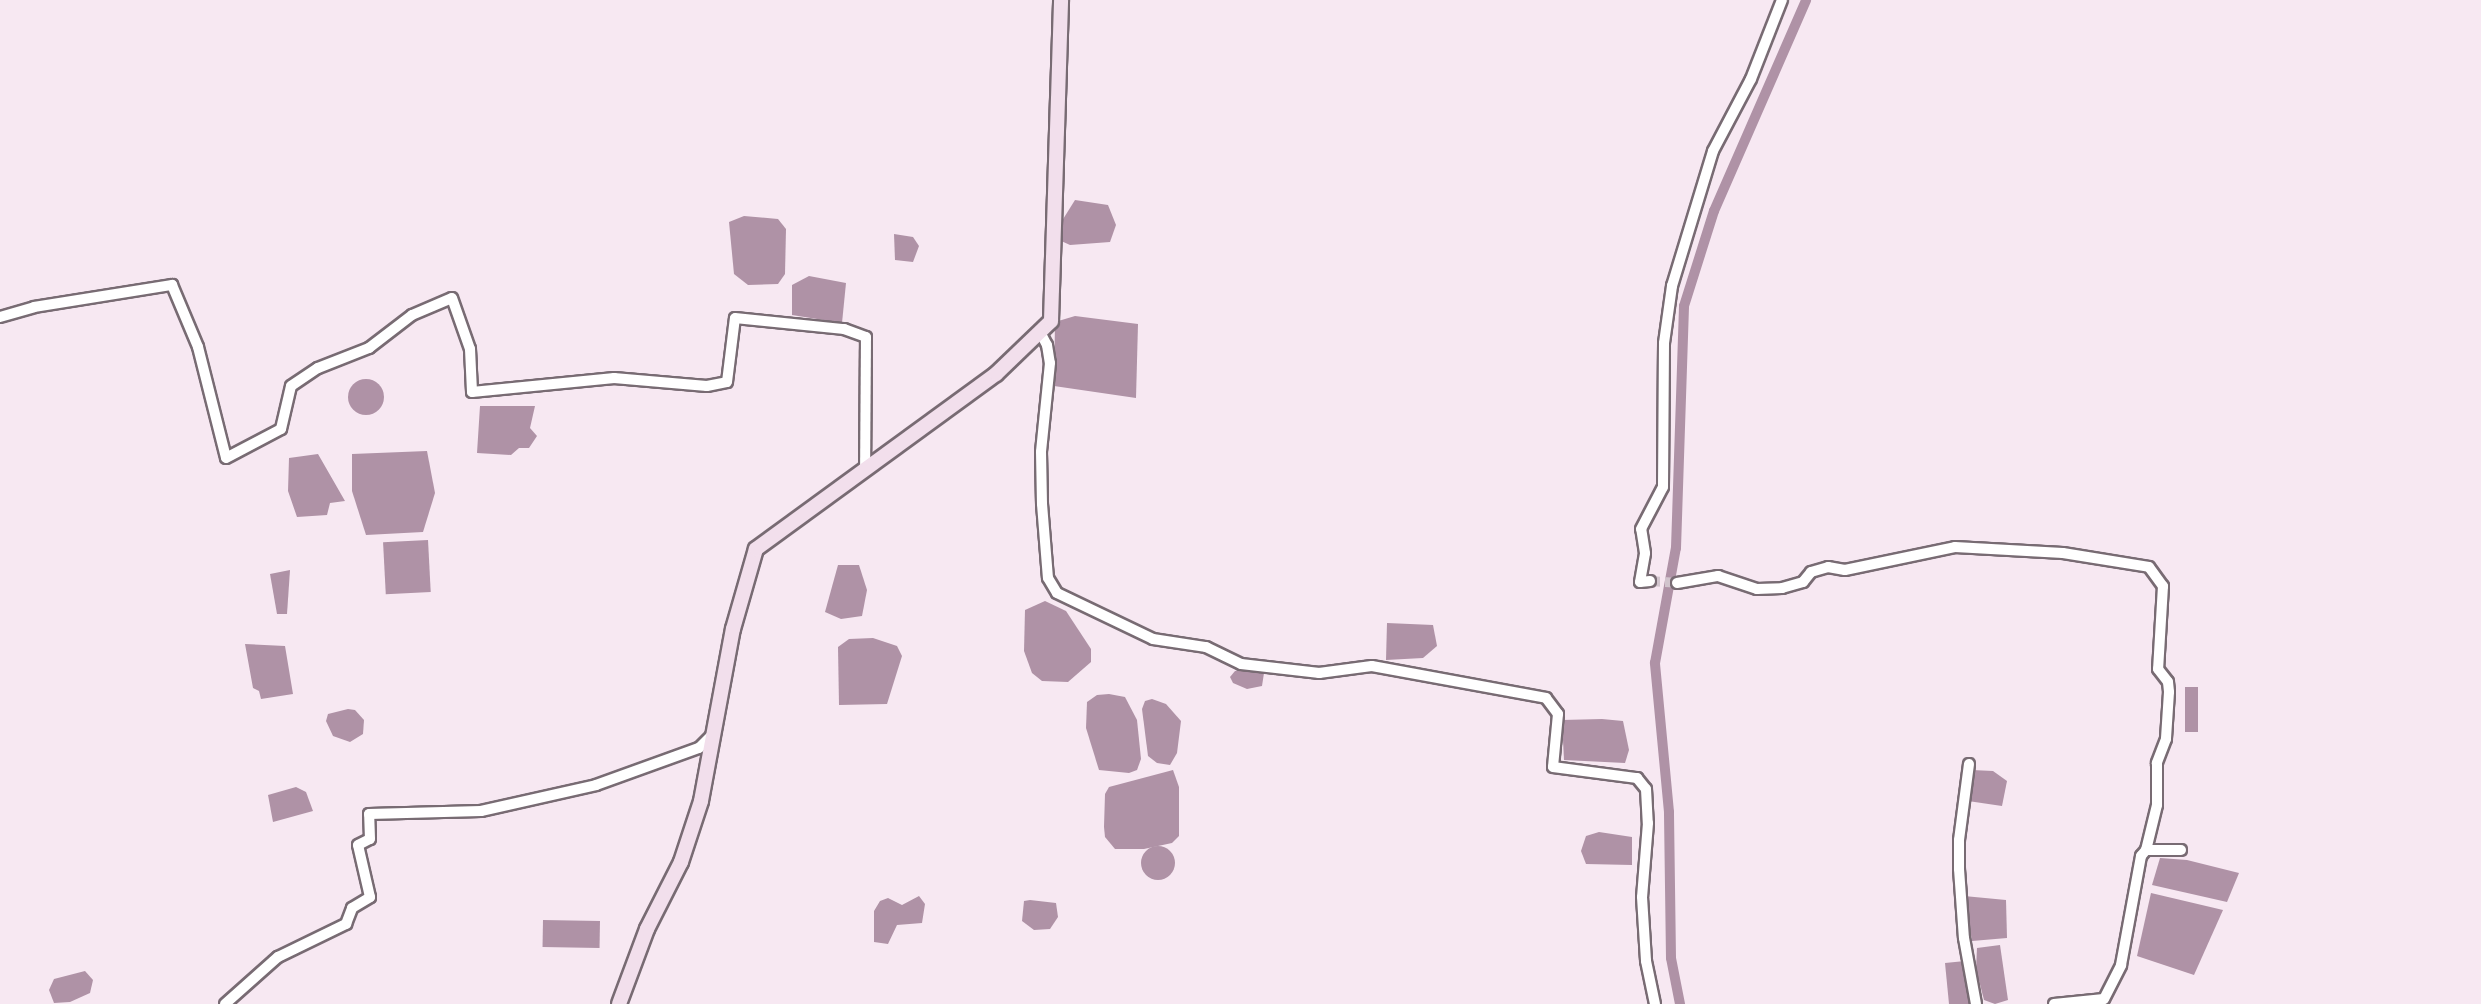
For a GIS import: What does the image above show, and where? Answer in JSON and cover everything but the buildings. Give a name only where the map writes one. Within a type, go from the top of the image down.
[{"type":"street","points":[[619,1004],[647,929],[681,862],[701,801],[733,629],[756,549],[865,466],[996,374],[1051,321],[1061,0]]},
{"type":"street","points":[[1650,581],[1640,582],[1645,553],[1641,529],[1663,487],[1662,368],[1672,286],[1713,151],[1751,79],[1782,0]]},
{"type":"street","points":[[0,317],[34,307],[172,285],[198,347],[226,458],[281,429],[291,386],[318,368],[369,348],[412,315],[452,298],[470,349],[472,392],[614,378],[707,386],[727,382],[735,318],[844,329],[866,337],[865,466]]},
{"type":"street","points":[[1040,332],[1047,345],[1050,363],[1041,452],[1042,504],[1048,578],[1057,593],[1153,639],[1206,647],[1241,664],[1319,673],[1372,666],[1546,698],[1558,714],[1553,767],[1637,778],[1646,789],[1648,823],[1642,897],[1646,961],[1655,1004]]},
{"type":"street","points":[[1677,583],[1718,576],[1757,589],[1782,588],[1803,582],[1811,572],[1828,567],[1845,570],[1955,547],[2075,554],[2149,567],[2163,586],[2158,669],[2168,682],[2169,692],[2166,739],[2157,763],[2157,805],[2121,965],[2104,999],[2054,1004]]},
{"type":"street","points":[[225,1004],[278,957],[346,924],[352,908],[370,897],[358,845],[370,839],[369,814],[481,811],[596,785],[699,748],[712,735]]},
{"type":"street","points":[[1969,764],[1959,840],[1959,869],[1964,938],[1976,1004]]},
{"type":"street","points":[[2146,850],[2181,850]]},
{"type":"shaded area","points":[[1075,200],[1108,205],[1116,225],[1110,242],[1070,245],[1059,240],[1060,224]]},
{"type":"shaded area","points":[[744,216],[778,219],[786,229],[785,274],[778,284],[748,285],[734,274],[729,222]]},
{"type":"shaded area","points":[[894,234],[913,237],[919,246],[913,262],[895,260]]},
{"type":"shaded area","points":[[809,276],[846,283],[842,323],[792,315],[792,285]]},
{"type":"shaded area","points":[[1075,316],[1138,324],[1136,398],[1054,386],[1055,322]]},
{"type":"shaded area","points":[[366,379],[378,385],[384,397],[378,409],[366,415],[354,409],[348,397],[354,385]]},
{"type":"shaded area","points":[[480,406],[535,406],[530,428],[537,436],[529,448],[519,448],[511,455],[477,453]]},
{"type":"shaded area","points":[[427,451],[435,493],[423,532],[366,535],[352,491],[352,454]]},
{"type":"shaded area","points":[[318,454],[345,501],[330,503],[327,515],[297,517],[288,491],[289,458]]},
{"type":"shaded area","points":[[428,540],[431,592],[386,594],[383,542]]},
{"type":"shaded area","points":[[838,565],[859,565],[867,590],[862,616],[841,619],[825,612]]},
{"type":"shaded area","points":[[290,570],[287,614],[277,614],[270,574]]},
{"type":"shaded area","points":[[1045,601],[1066,611],[1091,649],[1091,662],[1068,682],[1042,681],[1032,673],[1024,651],[1025,610]]},
{"type":"shaded area","points":[[1387,623],[1433,625],[1437,646],[1423,658],[1386,660]]},
{"type":"shaded area","points":[[873,638],[897,646],[902,656],[887,704],[839,705],[838,647],[849,639]]},
{"type":"shaded area","points":[[245,644],[285,646],[293,694],[261,699],[259,691],[253,688]]},
{"type":"shaded area","points":[[1247,669],[1264,673],[1262,686],[1247,689],[1233,683],[1230,677],[1235,671]]},
{"type":"shaded area","points":[[2185,687],[2198,687],[2198,732],[2185,732]]},
{"type":"shaded area","points":[[1097,695],[1125,697],[1137,720],[1141,759],[1137,770],[1129,773],[1099,770],[1086,728],[1087,702]]},
{"type":"shaded area","points":[[1152,699],[1166,704],[1181,721],[1177,753],[1170,765],[1157,763],[1148,756],[1142,709],[1145,701]]},
{"type":"shaded area","points":[[355,710],[364,720],[363,734],[350,742],[333,736],[326,721],[328,714]]},
{"type":"shaded area","points":[[1562,720],[1623,721],[1629,750],[1625,763],[1564,760]]},
{"type":"shaded area","points":[[1173,770],[1179,787],[1179,836],[1172,843],[1144,849],[1115,849],[1105,837],[1104,827],[1105,794],[1109,787]]},
{"type":"shaded area","points":[[1972,770],[1993,771],[2007,781],[2002,806],[1968,801]]},
{"type":"shaded area","points":[[296,787],[306,792],[313,811],[273,822],[268,795]]},
{"type":"shaded area","points":[[1599,832],[1632,837],[1632,865],[1586,864],[1581,851],[1586,836]]},
{"type":"shaded area","points":[[1158,846],[1170,851],[1175,863],[1170,875],[1158,880],[1146,875],[1141,863],[1146,851]]},
{"type":"shaded area","points":[[2160,858],[2187,860],[2239,873],[2227,902],[2152,885]]},
{"type":"shaded area","points":[[2151,893],[2223,910],[2194,975],[2137,956]]},
{"type":"shaded area","points":[[919,896],[925,904],[922,923],[897,925],[888,944],[874,942],[874,911],[880,901],[888,898],[902,905]]},
{"type":"shaded area","points":[[1964,896],[2006,900],[2007,938],[1972,941]]},
{"type":"shaded area","points":[[1024,901],[1056,903],[1058,917],[1050,929],[1034,930],[1022,921]]},
{"type":"shaded area","points":[[543,920],[600,921],[600,948],[543,947]]},
{"type":"shaded area","points":[[2000,945],[2008,1000],[1995,1004],[1984,1000],[1976,969],[1977,948]]},
{"type":"shaded area","points":[[1965,961],[1972,1004],[1949,1004],[1945,963]]},
{"type":"shaded area","points":[[85,971],[93,980],[90,993],[70,1002],[54,1003],[49,990],[54,979]]},
{"type":"waterway","points":[[1680,1004],[1671,958],[1669,812],[1655,663],[1676,548],[1684,306],[1714,211],[1806,0]]},
{"type":"tunnel","points":[[1650,581],[1677,583]]}]
